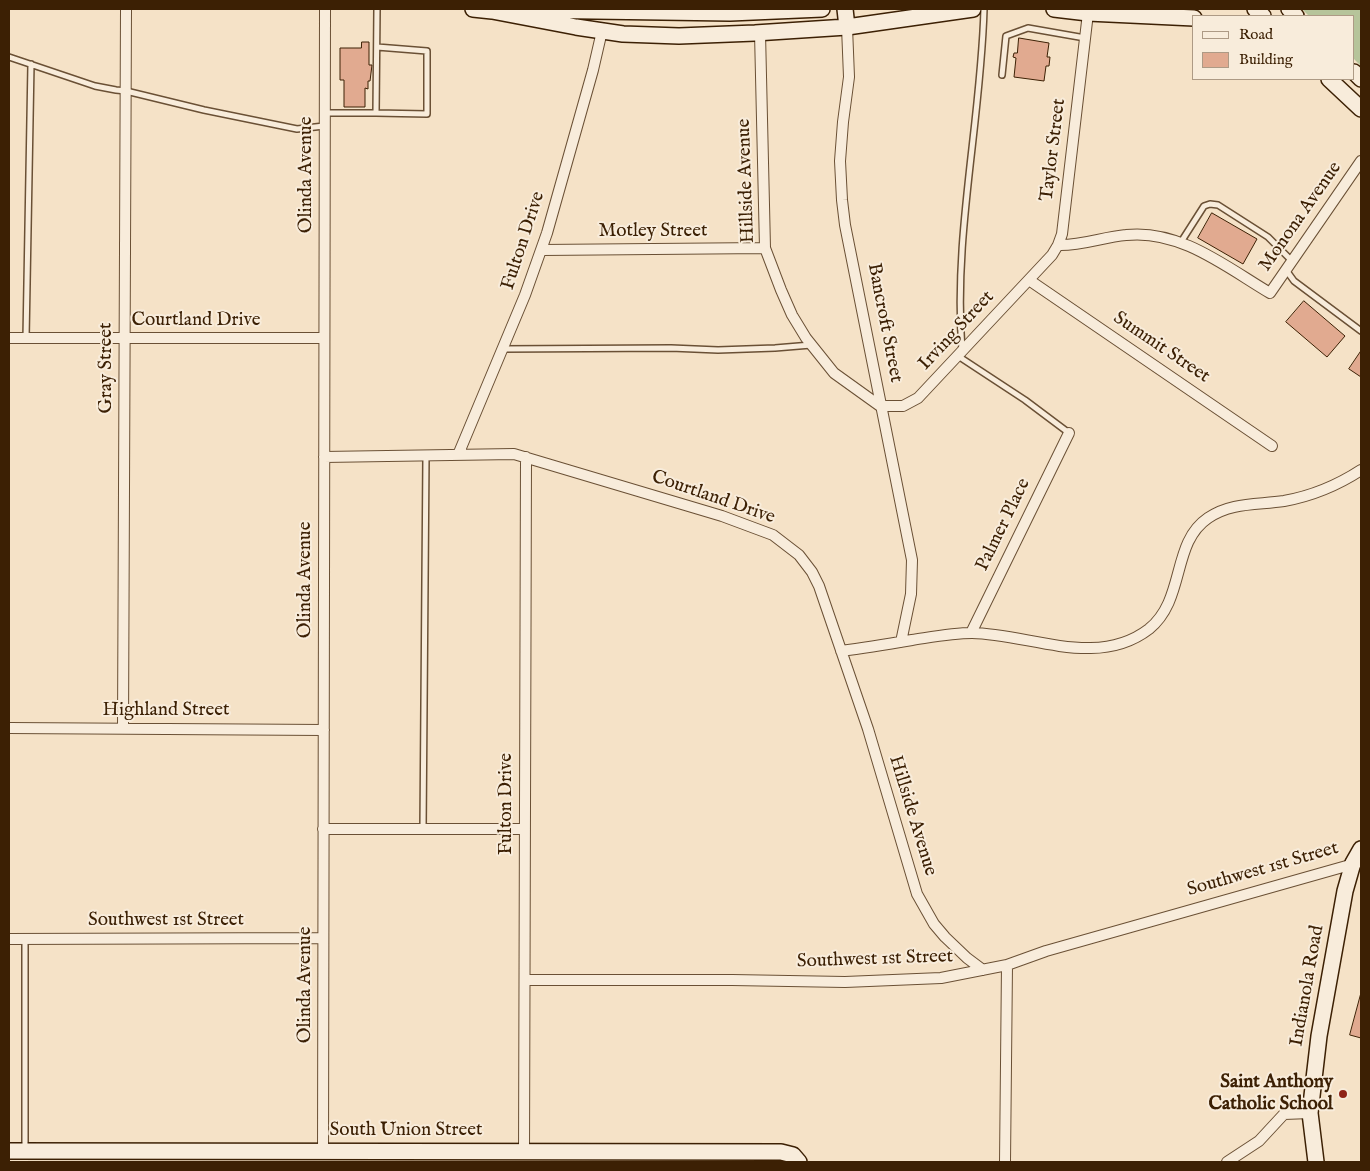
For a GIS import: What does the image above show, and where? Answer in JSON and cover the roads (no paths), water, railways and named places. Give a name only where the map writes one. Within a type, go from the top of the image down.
[{"type":"main road","points":[[473,9],[623,34],[679,36],[847,27],[973,9]]},
{"type":"main road","points":[[492,11],[584,10],[730,13],[765,12],[772,9]]},
{"type":"main road","points":[[730,13],[822,9]]},
{"type":"main road","name":"Bancroft Street","points":[[845,9],[847,27]]},
{"type":"main road","points":[[1054,9],[1088,13],[1192,18]]},
{"type":"main road","points":[[1323,80],[1345,94]]},
{"type":"main road","points":[[1330,80],[1361,109]]},
{"type":"main road","name":"Indianola Road","points":[[1316,1162],[1310,1113],[1325,1001],[1345,891],[1361,850]]},
{"type":"main road","name":"South Union Street","points":[[9,1151],[210,1157],[323,1151],[404,1157],[524,1152],[599,1157],[782,1152],[793,1155],[799,1162]]},
{"type":"street","name":"Gray Street","points":[[123,728],[126,9]]},
{"type":"street","name":"Olinda Avenue","points":[[323,1151],[325,9]]},
{"type":"street","name":"Taylor Street","points":[[1029,280],[1052,256],[1062,234],[1088,13]]},
{"type":"street","name":"Bancroft Street","points":[[847,27],[849,76],[840,161],[842,200],[845,225],[880,406],[912,560],[912,594],[902,642]]},
{"type":"street","name":"Fulton Drive","points":[[458,455],[542,250],[593,70],[602,31]]},
{"type":"street","name":"Hillside Avenue","points":[[760,33],[765,248],[792,315],[811,344],[834,373],[880,406]]},
{"type":"street","name":"Monona Avenue","points":[[1181,242],[1270,293],[1361,161]]},
{"type":"street","points":[[1058,245],[1073,245],[1126,234],[1161,236],[1181,242]]},
{"type":"street","name":"Motley Street","points":[[542,250],[765,248]]},
{"type":"street","name":"Irving Street","points":[[880,406],[903,406],[918,398],[1029,280]]},
{"type":"street","name":"Summit Street","points":[[1029,280],[1272,446]]},
{"type":"street","name":"Courtland Drive","points":[[9,338],[324,338]]},
{"type":"street","name":"Palmer Place","points":[[971,633],[1069,434]]},
{"type":"street","name":"Courtland Drive","points":[[324,457],[514,454],[722,516],[774,535],[799,555],[812,572],[819,586],[841,651]]},
{"type":"street","name":"Fulton Drive","points":[[524,1152],[526,457]]},
{"type":"street","points":[[841,651],[971,633],[999,635],[1057,646],[1103,648],[1128,642],[1150,628],[1166,609],[1173,594],[1185,547],[1192,534],[1206,519],[1219,511],[1236,506],[1285,500],[1316,492],[1338,484],[1361,470]]},
{"type":"street","name":"Hillside Avenue","points":[[841,651],[868,729],[918,894],[934,924],[945,937],[983,970]]},
{"type":"street","name":"Highland Street","points":[[9,728],[324,730]]},
{"type":"street","points":[[323,829],[525,829]]},
{"type":"street","name":"Southwest 1st Street","points":[[524,980],[845,982],[941,978],[1007,965],[1046,951],[1357,863]]},
{"type":"street","name":"Southwest 1st Street","points":[[9,939],[323,938]]},
{"type":"street","points":[[1005,1162],[1007,965]]},
{"type":"street","points":[[1227,1162],[1259,1141],[1284,1114],[1310,1113]]},
{"type":"lane","points":[[376,113],[377,9]]},
{"type":"lane","points":[[984,9],[963,235],[960,353],[1069,434]]},
{"type":"lane","points":[[1002,75],[1006,36],[1028,28],[1085,38]]},
{"type":"lane","points":[[324,113],[427,114],[428,51],[377,48]]},
{"type":"lane","points":[[9,57],[95,86],[126,91],[204,110],[297,129],[324,126]]},
{"type":"lane","points":[[26,338],[31,64]]},
{"type":"lane","points":[[1181,242],[1204,206],[1210,204],[1218,205],[1268,237],[1289,265],[1294,281],[1361,331]]},
{"type":"lane","points":[[503,349],[671,348],[718,350],[775,348],[811,344]]},
{"type":"lane","points":[[424,829],[426,455]]},
{"type":"lane","points":[[24,939],[23,1055],[25,1151]]},
{"type":"place","name":"Saint Anthony Catholic School","points":[[1343,1094]]}]
